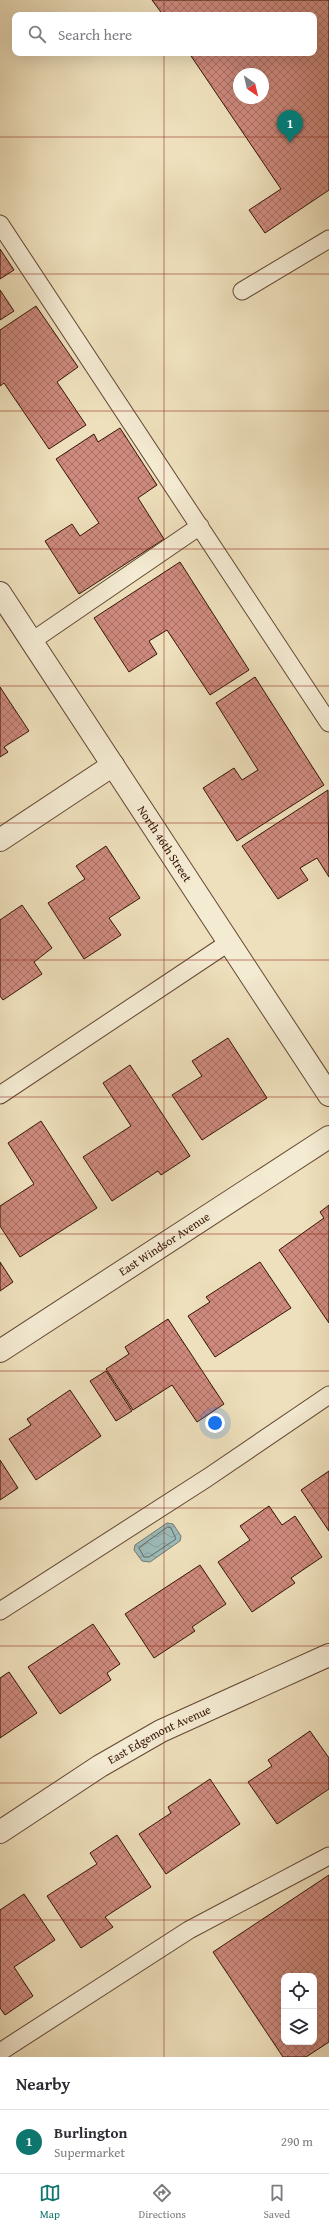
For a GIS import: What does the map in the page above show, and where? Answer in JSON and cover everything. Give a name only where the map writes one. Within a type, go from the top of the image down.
[{"type":"street","name":"North 46th Street","points":[[0,593],[329,1095]]},
{"type":"street","points":[[0,840],[113,765]]},
{"type":"street","name":"East Windsor Avenue","points":[[0,1351],[329,1137]]},
{"type":"street","name":"East Edgemont Avenue","points":[[0,1832],[100,1766],[160,1731],[329,1656]]},
{"type":"lane","points":[[0,224],[329,723]]},
{"type":"lane","points":[[242,291],[329,239]]},
{"type":"lane","points":[[32,641],[200,526]]},
{"type":"lane","points":[[0,1095],[228,943]]},
{"type":"lane","points":[[0,1611],[207,1478],[329,1395]]},
{"type":"lane","points":[[0,2052],[189,1930],[329,1856]]},
{"type":"water","points":[[167,1523],[173,1524],[181,1536],[180,1541],[150,1562],[142,1561],[134,1550],[135,1545]]},
{"type":"building","points":[[152,0],[329,0],[329,190],[265,233],[249,210],[281,189],[191,56],[317,56],[317,12],[161,12]]},
{"type":"building","points":[[0,249],[14,270],[0,279]]},
{"type":"building","points":[[0,290],[14,311],[0,320]]},
{"type":"building","points":[[36,306],[78,367],[57,382],[86,425],[49,449],[4,383],[0,386],[0,330]]},
{"type":"building","points":[[120,428],[157,485],[138,498],[164,539],[79,594],[45,541],[72,524],[80,536],[99,523],[56,459],[94,434],[98,442]]},
{"type":"building","points":[[180,562],[249,670],[210,695],[167,630],[149,641],[157,654],[129,672],[94,618]]},
{"type":"building","points":[[255,677],[324,785],[237,841],[203,788],[234,768],[242,780],[258,770],[216,703]]},
{"type":"building","points":[[0,687],[29,731],[4,747],[8,752],[0,757]]},
{"type":"building","points":[[328,790],[329,877],[317,858],[300,868],[308,880],[278,899],[242,846]]},
{"type":"building","points":[[106,846],[140,898],[109,918],[121,935],[84,959],[48,903],[85,879],[76,866]]},
{"type":"building","points":[[22,905],[52,948],[34,962],[42,974],[3,1000],[0,996],[0,920]]},
{"type":"building","points":[[228,1038],[267,1098],[202,1140],[172,1095],[202,1076],[192,1061]]},
{"type":"building","points":[[130,1065],[190,1156],[161,1175],[158,1171],[112,1201],[83,1157],[131,1126],[103,1083]]},
{"type":"building","points":[[41,1121],[97,1208],[20,1257],[0,1226],[0,1206],[34,1184],[8,1143]]},
{"type":"building","points":[[329,1205],[329,1323],[279,1250],[324,1218],[320,1212]]},
{"type":"building","points":[[0,1262],[13,1282],[0,1291]]},
{"type":"building","points":[[260,1262],[291,1308],[215,1357],[188,1316],[210,1302],[206,1297]]},
{"type":"building","points":[[168,1319],[224,1404],[197,1422],[172,1385],[133,1410],[106,1369],[129,1354],[125,1347]]},
{"type":"building","points":[[106,1371],[132,1411],[116,1421],[90,1381]]},
{"type":"building","points":[[70,1390],[101,1436],[36,1480],[9,1439],[31,1425],[27,1419]]},
{"type":"building","points":[[0,1460],[18,1488],[0,1500]]},
{"type":"building","points":[[329,1471],[329,1531],[301,1490]]},
{"type":"building","points":[[269,1506],[282,1525],[295,1516],[322,1557],[291,1578],[295,1583],[252,1612],[218,1562],[250,1540],[240,1526]]},
{"type":"building","points":[[200,1565],[226,1604],[192,1627],[195,1631],[154,1658],[125,1614]]},
{"type":"building","points":[[93,1624],[120,1664],[107,1673],[111,1680],[60,1714],[28,1667]]},
{"type":"building","points":[[9,1672],[37,1713],[0,1738],[0,1678]]},
{"type":"building","points":[[310,1731],[329,1758],[329,1789],[277,1824],[248,1782],[272,1766],[268,1760]]},
{"type":"building","points":[[210,1779],[240,1824],[166,1874],[139,1834],[171,1813],[168,1807]]},
{"type":"building","points":[[117,1835],[151,1887],[105,1917],[113,1927],[81,1948],[47,1896],[97,1864],[90,1853]]},
{"type":"building","points":[[329,1875],[329,2042],[306,2057],[283,2057],[213,1952]]},
{"type":"building","points":[[24,1894],[55,1940],[14,1967],[33,1996],[5,2015],[0,2008],[0,1910]]},
{"type":"place","name":"Burlington","points":[[290,143]]}]
